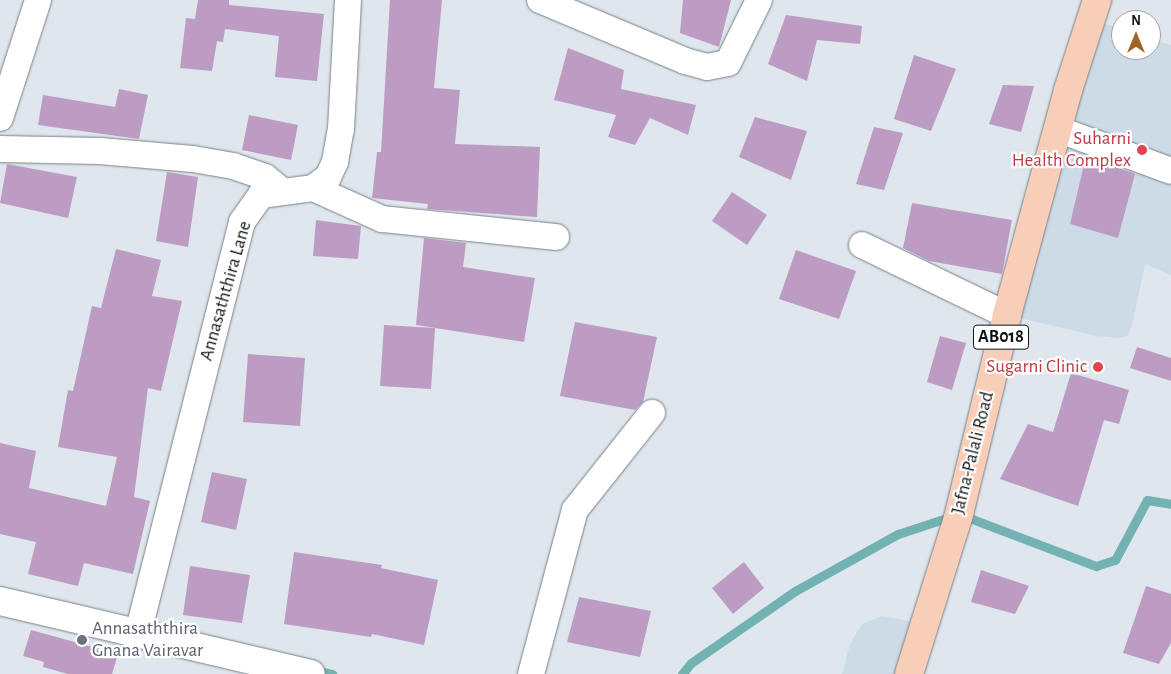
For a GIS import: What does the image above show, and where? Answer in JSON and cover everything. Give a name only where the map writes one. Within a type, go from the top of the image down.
[{"type":"main road","name":"Jafna-Palali Road","points":[[909,674],[959,514],[1007,315],[1057,129],[1097,0]]},
{"type":"street","points":[[0,118],[38,0]]},
{"type":"street","points":[[348,0],[341,129],[336,162],[328,177],[313,188],[382,219],[556,237]]},
{"type":"street","points":[[540,0],[684,61],[707,67],[728,64],[759,0]]},
{"type":"street","points":[[1057,129],[1171,171]]},
{"type":"street","points":[[0,149],[100,151],[193,160],[265,177],[282,191]]},
{"type":"street","name":"Annasaththira Lane","points":[[138,633],[242,222],[261,195],[313,188]]},
{"type":"street","points":[[862,245],[1007,315]]},
{"type":"street","points":[[531,674],[575,510],[652,412]]},
{"type":"street","points":[[0,601],[311,674]]},
{"type":"shaded area","points":[[1091,19],[1111,26],[1111,60],[1161,60],[1161,42],[1171,45],[1171,275],[1145,264],[1132,326],[1127,336],[1119,338],[1096,336],[1007,315]]},
{"type":"shaded area","points":[[882,616],[924,624],[909,674],[842,674],[850,644],[862,624]]},
{"type":"building","points":[[198,0],[229,0],[229,5],[324,14],[317,81],[275,77],[279,36],[225,29],[223,42],[217,41],[212,71],[180,68],[186,18],[195,19]]},
{"type":"building","points":[[390,0],[442,0],[434,88],[460,90],[455,144],[540,147],[537,217],[427,209],[428,204],[372,198],[377,152],[381,152]]},
{"type":"building","points":[[683,0],[731,0],[719,47],[680,33]]},
{"type":"building","points":[[786,15],[862,26],[860,44],[817,40],[807,81],[768,64]]},
{"type":"building","points":[[568,48],[624,70],[621,89],[696,105],[688,135],[650,118],[635,145],[608,137],[616,115],[554,100]]},
{"type":"building","points":[[914,55],[956,69],[931,131],[894,119]]},
{"type":"building","points":[[1003,85],[1034,86],[1021,132],[989,124]]},
{"type":"building","points":[[119,89],[148,95],[139,139],[38,125],[43,95],[115,107]]},
{"type":"building","points":[[249,115],[298,125],[291,160],[242,150]]},
{"type":"building","points":[[755,117],[807,131],[791,180],[739,157]]},
{"type":"building","points":[[874,127],[903,133],[884,190],[856,184]]},
{"type":"building","points":[[1086,156],[1135,174],[1118,238],[1070,224]]},
{"type":"building","points":[[7,164],[77,177],[68,218],[0,203]]},
{"type":"building","points":[[167,172],[198,177],[188,247],[156,241]]},
{"type":"building","points":[[732,192],[767,215],[747,245],[712,221]]},
{"type":"building","points":[[912,203],[1012,220],[1002,274],[929,261],[903,248]]},
{"type":"building","points":[[316,220],[361,226],[358,259],[313,256]]},
{"type":"building","points":[[424,238],[466,243],[463,267],[535,278],[524,342],[416,325]]},
{"type":"building","points":[[116,249],[161,260],[152,296],[182,301],[161,391],[148,388],[134,497],[150,501],[133,574],[84,563],[78,586],[28,574],[36,542],[0,534],[0,443],[36,451],[29,488],[106,506],[117,457],[58,447],[68,390],[73,391],[92,306],[101,308]]},
{"type":"building","points":[[796,250],[856,271],[839,319],[779,299]]},
{"type":"building","points":[[575,322],[657,337],[643,402],[635,410],[560,396]]},
{"type":"building","points":[[384,325],[435,328],[431,389],[380,386]]},
{"type":"building","points":[[940,336],[966,343],[952,390],[927,382]]},
{"type":"building","points":[[1137,347],[1171,358],[1171,381],[1130,368]]},
{"type":"building","points":[[248,354],[305,358],[300,426],[243,422]]},
{"type":"building","points":[[1071,373],[1129,390],[1119,424],[1104,420],[1078,506],[1000,479],[1028,424],[1053,432]]},
{"type":"building","points":[[212,472],[247,479],[236,530],[201,522]]},
{"type":"building","points":[[294,552],[382,565],[381,568],[438,580],[424,645],[372,634],[371,637],[284,624]]},
{"type":"building","points":[[744,562],[764,588],[733,614],[712,588]]},
{"type":"building","points":[[190,566],[250,575],[242,623],[183,615]]},
{"type":"building","points":[[981,570],[1029,586],[1015,614],[971,602]]},
{"type":"building","points":[[1146,586],[1171,594],[1171,643],[1159,664],[1123,653]]},
{"type":"building","points":[[579,597],[651,611],[640,657],[567,642]]},
{"type":"building","points":[[31,630],[118,654],[112,674],[68,674],[43,667],[44,662],[23,656]]},
{"type":"waterway","points":[[682,674],[691,663],[795,591],[898,534],[959,514],[1096,566],[1115,560],[1147,500],[1171,504]]},
{"type":"waterway","points":[[312,669],[332,674]]},
{"type":"place","name":"Suharni Health Complex","points":[[1142,150]]},
{"type":"place","name":"Sugarni Clinic","points":[[1098,367]]},
{"type":"place","name":"Annasaththira Gnana Vairavar","points":[[82,640]]}]
